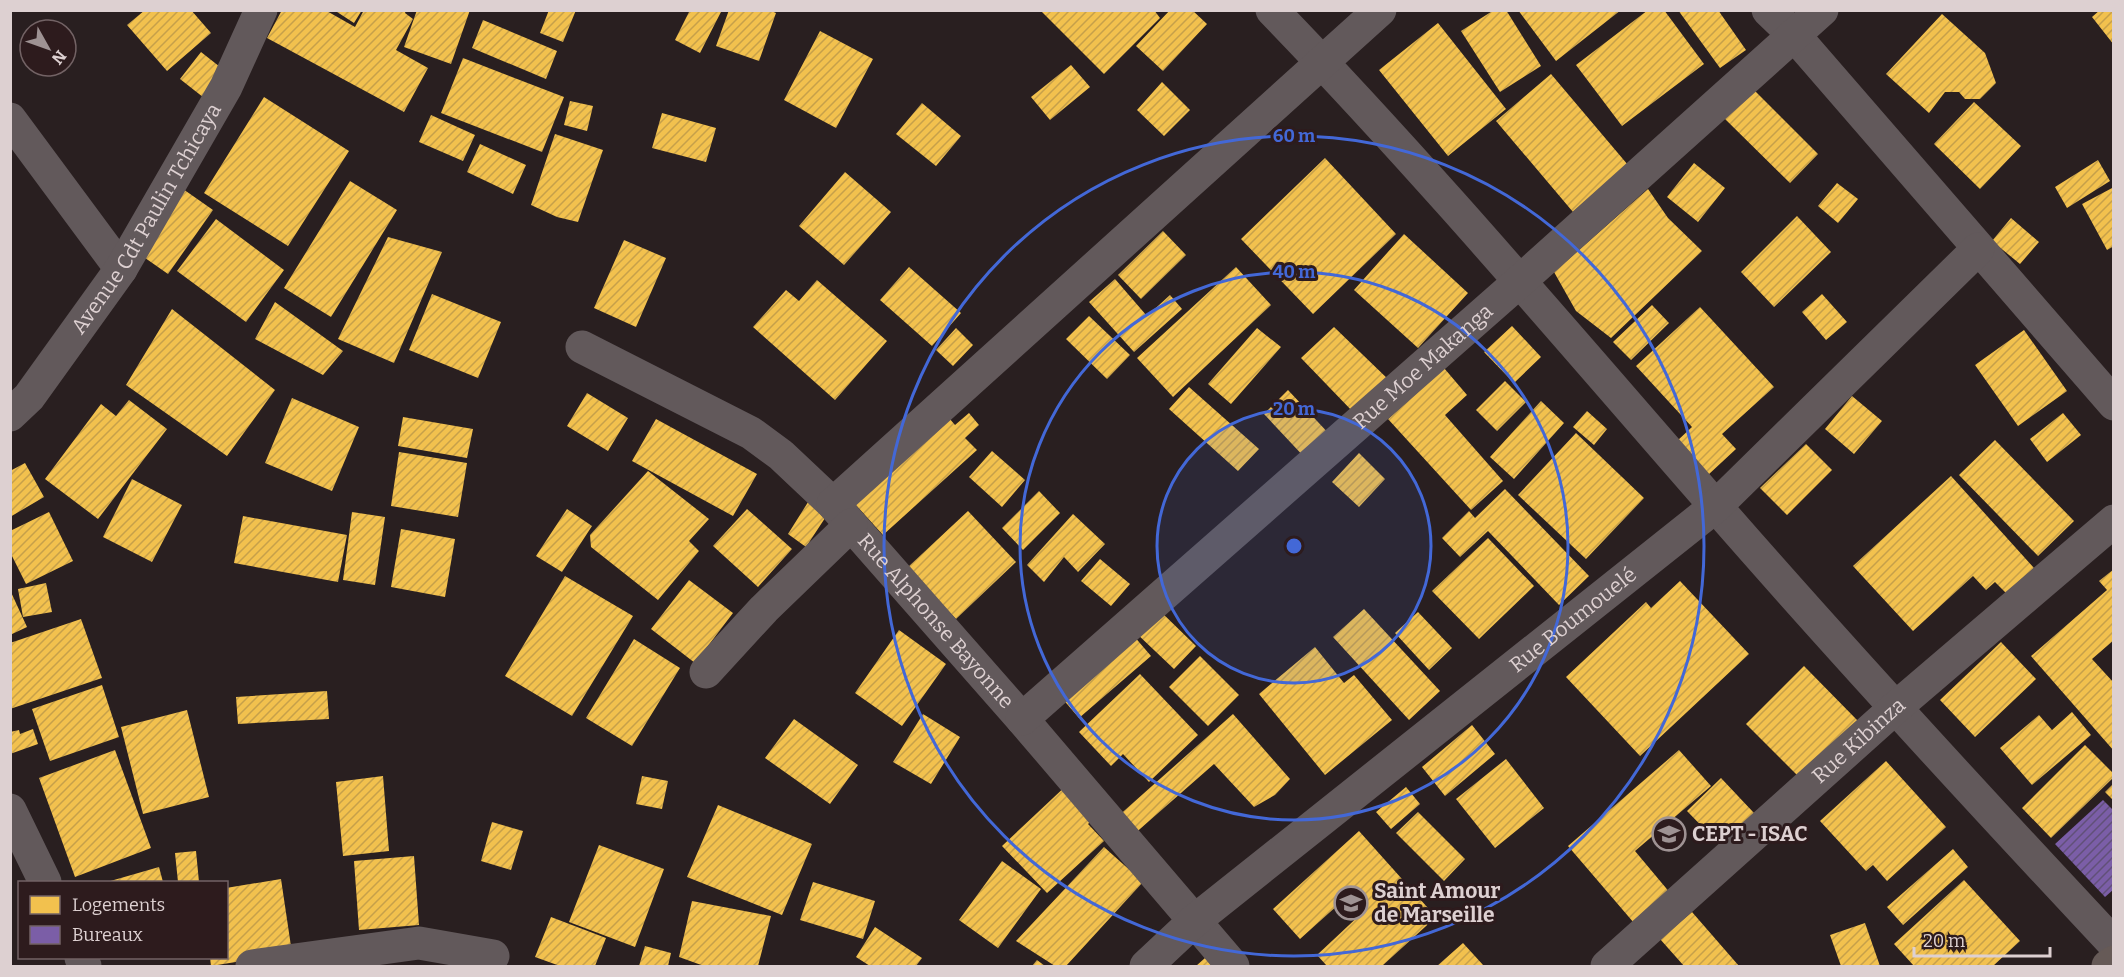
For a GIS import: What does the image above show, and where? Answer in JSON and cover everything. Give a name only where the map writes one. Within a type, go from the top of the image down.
[{"type":"highway","points":[[2108,966],[2114,962]]},
{"type":"street","name":"Avenue Cdt Paulin Tchicaya","points":[[10,415],[28,397],[121,269],[226,87],[261,10]]},
{"type":"street","points":[[1272,10],[1322,62],[1519,282],[1894,709],[2114,944]]},
{"type":"street","points":[[706,672],[764,609],[842,514],[1380,10]]},
{"type":"street","points":[[1768,10],[1794,35],[2114,404]]},
{"type":"street","name":"Rue Moe Makanga","points":[[1022,719],[1519,282],[1822,10]]},
{"type":"street","points":[[10,119],[121,269]]},
{"type":"street","name":"Rue Boumouelé","points":[[1146,966],[1193,922],[1716,506],[1978,249]]},
{"type":"street","name":"Rue Alphonse Bayonne","points":[[582,347],[751,433],[781,455],[842,514],[1022,719],[1193,922],[1233,966]]},
{"type":"street","name":"Rue Kibinza","points":[[1607,966],[1894,709],[2114,521]]},
{"type":"street","points":[[10,810],[45,881]]},
{"type":"street","points":[[252,966],[419,944],[493,956]]},
{"type":"building: Logements","points":[[145,10],[191,10],[211,33],[167,71],[127,25]]},
{"type":"building: Logements","points":[[282,10],[325,10],[355,27],[364,10],[406,10],[405,13],[413,19],[396,50],[428,68],[404,112],[267,38]]},
{"type":"building: Logements","points":[[334,10],[362,10],[354,23]]},
{"type":"building: Logements","points":[[417,10],[470,10],[451,64],[404,47]]},
{"type":"building: Logements","points":[[549,10],[576,10],[563,42],[540,33]]},
{"type":"building: Logements","points":[[690,10],[722,10],[700,53],[675,40]]},
{"type":"building: Logements","points":[[729,10],[769,10],[776,13],[759,61],[716,46]]},
{"type":"building: Logements","points":[[1040,10],[1154,10],[1160,18],[1104,74]]},
{"type":"building: Logements","points":[[1170,10],[1192,10],[1207,24],[1163,71],[1136,46]]},
{"type":"building: Logements","points":[[1494,10],[1506,10],[1541,66],[1500,92],[1461,31]]},
{"type":"building: Logements","points":[[1518,10],[1621,10],[1556,61]]},
{"type":"building: Logements","points":[[1648,10],[1664,10],[1704,64],[1622,126],[1576,65]]},
{"type":"building: Logements","points":[[1678,10],[1718,10],[1746,50],[1720,68]]},
{"type":"building: Logements","points":[[2100,10],[2114,10],[2114,45],[2092,17]]},
{"type":"building: Logements","points":[[1942,14],[1985,53],[1996,83],[1980,99],[1965,99],[1959,92],[1945,92],[1929,113],[1886,74]]},
{"type":"building: Logements","points":[[483,20],[557,51],[546,79],[472,48]]},
{"type":"building: Logements","points":[[1438,23],[1506,109],[1448,156],[1379,70]]},
{"type":"building: Logements","points":[[820,31],[873,59],[836,128],[784,100]]},
{"type":"building: Logements","points":[[201,52],[229,74],[208,101],[180,79]]},
{"type":"building: Logements","points":[[463,58],[564,97],[542,152],[441,113]]},
{"type":"building: Logements","points":[[1071,65],[1090,87],[1050,120],[1031,97]]},
{"type":"building: Logements","points":[[1551,74],[1628,165],[1573,212],[1496,121]]},
{"type":"building: Logements","points":[[1162,82],[1190,110],[1164,136],[1137,110]]},
{"type":"building: Logements","points":[[1753,89],[1818,154],[1790,183],[1724,118]]},
{"type":"building: Logements","points":[[264,97],[349,151],[288,246],[204,193]]},
{"type":"building: Logements","points":[[570,101],[593,106],[587,131],[564,125]]},
{"type":"building: Logements","points":[[1974,102],[2021,146],[1980,189],[1934,144]]},
{"type":"building: Logements","points":[[922,103],[961,136],[936,166],[896,134]]},
{"type":"building: Logements","points":[[662,113],[716,128],[706,162],[652,148]]},
{"type":"building: Logements","points":[[431,115],[475,135],[463,161],[419,142]]},
{"type":"building: Logements","points":[[555,134],[603,150],[578,222],[557,217],[531,205]]},
{"type":"building: Logements","points":[[480,144],[526,165],[513,194],[467,172]]},
{"type":"building: Logements","points":[[1325,158],[1396,234],[1313,314],[1241,239]]},
{"type":"building: Logements","points":[[2098,160],[2110,181],[2067,208],[2055,187]]},
{"type":"building: Logements","points":[[1694,163],[1725,188],[1698,222],[1667,197]]},
{"type":"building: Logements","points":[[845,172],[891,212],[844,265],[799,226]]},
{"type":"building: Logements","points":[[350,181],[397,210],[331,317],[284,288]]},
{"type":"building: Logements","points":[[1837,183],[1858,199],[1838,223],[1818,206]]},
{"type":"building: Logements","points":[[2114,187],[2114,246],[2107,250],[2082,204]]},
{"type":"building: Logements","points":[[183,189],[213,210],[168,274],[138,253]]},
{"type":"building: Logements","points":[[1648,189],[1668,218],[1702,251],[1611,338],[1576,311],[1554,272]]},
{"type":"building: Logements","points":[[1797,216],[1831,252],[1774,307],[1741,272]]},
{"type":"building: Logements","points":[[2011,218],[2039,242],[2020,264],[1992,241]]},
{"type":"building: Logements","points":[[216,219],[284,270],[246,322],[177,271]]},
{"type":"building: Logements","points":[[1163,231],[1186,255],[1141,299],[1118,275]]},
{"type":"building: Logements","points":[[1404,234],[1468,293],[1418,348],[1354,290]]},
{"type":"building: Logements","points":[[388,237],[442,252],[394,363],[338,339]]},
{"type":"building: Logements","points":[[624,240],[666,258],[636,327],[594,308]]},
{"type":"building: Logements","points":[[909,267],[961,313],[932,346],[880,300]]},
{"type":"building: Logements","points":[[1236,267],[1271,305],[1173,397],[1137,358]]},
{"type":"building: Logements","points":[[1115,279],[1147,316],[1170,295],[1182,309],[1134,352],[1089,302]]},
{"type":"building: Logements","points":[[817,280],[887,341],[835,400],[753,327],[786,290],[799,301]]},
{"type":"building: Logements","points":[[432,294],[501,322],[478,378],[409,350]]},
{"type":"building: Logements","points":[[1822,294],[1847,322],[1826,340],[1802,312]]},
{"type":"building: Logements","points":[[275,302],[343,351],[323,375],[255,339]]},
{"type":"building: Logements","points":[[1652,305],[1669,323],[1631,360],[1613,342]]},
{"type":"building: Logements","points":[[1700,307],[1774,387],[1722,434],[1736,449],[1708,475],[1677,441],[1692,427],[1636,366]]},
{"type":"building: Logements","points":[[172,309],[275,390],[227,456],[126,385]]},
{"type":"building: Logements","points":[[1089,316],[1130,355],[1107,379],[1066,339]]},
{"type":"building: Logements","points":[[1512,326],[1541,357],[1514,383],[1484,352]]},
{"type":"building: Logements","points":[[1334,327],[1391,382],[1355,414],[1301,358]]},
{"type":"building: Logements","points":[[956,328],[973,345],[953,366],[936,350]]},
{"type":"building: Logements","points":[[1257,328],[1281,347],[1231,404],[1208,384]]},
{"type":"building: Logements","points":[[2024,330],[2067,391],[2018,426],[1975,365]]},
{"type":"building: Logements","points":[[1444,368],[1467,395],[1445,415],[1503,481],[1471,510],[1388,419]]},
{"type":"building: Logements","points":[[1505,381],[1526,402],[1497,431],[1476,410]]},
{"type":"building: Logements","points":[[1189,387],[1259,449],[1238,471],[1169,409]]},
{"type":"building: Logements","points":[[1288,390],[1332,437],[1307,460],[1264,414]]},
{"type":"building: Logements","points":[[587,393],[628,418],[608,451],[567,426]]},
{"type":"building: Logements","points":[[1852,396],[1882,421],[1854,454],[1825,429]]},
{"type":"building: Logements","points":[[292,398],[359,427],[332,491],[265,463]]},
{"type":"building: Logements","points":[[129,400],[167,429],[98,519],[45,479],[101,404],[116,416]]},
{"type":"building: Logements","points":[[1541,401],[1564,423],[1514,479],[1490,457]]},
{"type":"building: Logements","points":[[1587,411],[1607,429],[1594,445],[1573,427]]},
{"type":"building: Logements","points":[[969,413],[979,425],[965,438],[977,450],[883,535],[855,504],[949,418],[955,425]]},
{"type":"building: Logements","points":[[2063,413],[2081,435],[2047,462],[2030,439]]},
{"type":"building: Logements","points":[[403,417],[473,429],[467,458],[398,446]]},
{"type":"building: Logements","points":[[656,419],[757,474],[733,516],[632,461]]},
{"type":"building: Logements","points":[[1576,433],[1644,498],[1586,559],[1518,495]]},
{"type":"building: Logements","points":[[1995,440],[2074,521],[2038,556],[1959,475]]},
{"type":"building: Logements","points":[[1806,444],[1832,470],[1787,515],[1760,488]]},
{"type":"building: Logements","points":[[992,451],[1025,480],[1002,507],[969,477]]},
{"type":"building: Logements","points":[[399,452],[467,463],[458,517],[391,506]]},
{"type":"building: Logements","points":[[1359,453],[1385,479],[1359,507],[1332,482]]},
{"type":"building: Logements","points":[[25,463],[44,497],[10,517],[10,471]]},
{"type":"building: Logements","points":[[648,471],[709,519],[689,541],[699,551],[658,600],[591,547],[590,535]]},
{"type":"building: Logements","points":[[1951,476],[2034,568],[2006,593],[1995,582],[1986,590],[1973,576],[1913,631],[1853,566]]},
{"type":"building: Logements","points":[[132,479],[182,505],[152,562],[103,537]]},
{"type":"building: Logements","points":[[1505,489],[1589,576],[1559,605],[1488,531],[1460,557],[1442,538],[1469,511],[1475,518]]},
{"type":"building: Logements","points":[[1039,491],[1060,513],[1023,550],[1002,528]]},
{"type":"building: Logements","points":[[810,499],[829,512],[806,547],[788,534]]},
{"type":"building: Logements","points":[[567,509],[592,526],[562,572],[536,556]]},
{"type":"building: Logements","points":[[747,509],[792,549],[758,587],[713,546]]},
{"type":"building: Logements","points":[[968,511],[1016,562],[956,619],[907,568]]},
{"type":"building: Logements","points":[[49,512],[73,561],[26,584],[10,552],[10,531]]},
{"type":"building: Logements","points":[[352,512],[385,517],[375,585],[343,580]]},
{"type":"building: Logements","points":[[1073,514],[1105,544],[1078,572],[1064,557],[1044,582],[1027,565]]},
{"type":"building: Logements","points":[[243,516],[347,535],[338,582],[234,563]]},
{"type":"building: Logements","points":[[401,529],[455,539],[445,597],[391,587]]},
{"type":"building: Logements","points":[[1488,538],[1534,586],[1479,639],[1432,591]]},
{"type":"building: Logements","points":[[1100,559],[1130,584],[1111,606],[1081,581]]},
{"type":"building: Logements","points":[[2114,569],[2114,640],[2092,659],[2114,683],[2114,751],[2031,656],[2107,590],[2099,581]]},
{"type":"building: Logements","points":[[565,576],[633,616],[572,716],[505,676]]},
{"type":"building: Logements","points":[[689,580],[733,613],[695,663],[651,629]]},
{"type":"building: Logements","points":[[1680,581],[1749,654],[1640,756],[1566,677],[1646,602],[1651,608]]},
{"type":"building: Logements","points":[[46,583],[52,612],[23,617],[18,589]]},
{"type":"building: Logements","points":[[10,590],[27,627],[10,635]]},
{"type":"building: Logements","points":[[1157,608],[1196,646],[1174,669],[1135,632]]},
{"type":"building: Logements","points":[[1364,609],[1440,691],[1409,720],[1333,637]]},
{"type":"building: Logements","points":[[1418,612],[1452,648],[1429,670],[1395,633]]},
{"type":"building: Logements","points":[[81,619],[102,678],[10,709],[10,643]]},
{"type":"building: Logements","points":[[899,630],[946,664],[902,726],[855,693]]},
{"type":"building: Logements","points":[[1133,635],[1151,656],[1079,718],[1061,697]]},
{"type":"building: Logements","points":[[634,639],[680,668],[632,746],[586,718]]},
{"type":"building: Logements","points":[[2001,642],[2036,679],[1975,737],[1940,700]]},
{"type":"building: Logements","points":[[1315,647],[1344,683],[1354,675],[1392,720],[1325,775],[1259,694]]},
{"type":"building: Logements","points":[[1200,656],[1239,695],[1208,726],[1169,687]]},
{"type":"building: Logements","points":[[1804,666],[1858,721],[1801,779],[1746,724]]},
{"type":"building: Logements","points":[[1140,674],[1198,735],[1149,782],[1123,754],[1111,766],[1079,732]]},
{"type":"building: Logements","points":[[102,685],[119,737],[50,761],[32,709]]},
{"type":"building: Logements","points":[[327,691],[329,719],[238,724],[236,697]]},
{"type":"building: Logements","points":[[187,710],[209,797],[143,814],[121,727]]},
{"type":"building: Logements","points":[[2072,712],[2091,735],[2032,785],[2000,748],[2039,715],[2052,730]]},
{"type":"building: Logements","points":[[923,714],[960,737],[931,784],[893,762]]},
{"type":"building: Logements","points":[[1233,714],[1290,779],[1275,795],[1254,807],[1214,764],[1132,836],[1116,818]]},
{"type":"building: Logements","points":[[794,719],[858,765],[830,804],[765,758]]},
{"type":"building: Logements","points":[[1472,725],[1495,754],[1445,796],[1422,767]]},
{"type":"building: Logements","points":[[33,729],[38,744],[10,754],[10,732],[19,730],[20,734]]},
{"type":"building: Logements","points":[[2085,745],[2114,774],[2114,777],[2051,838],[2022,808]]},
{"type":"building: Logements","points":[[115,750],[151,848],[75,877],[39,778]]},
{"type":"building: Logements","points":[[1679,750],[1711,786],[1635,851],[1676,900],[1640,930],[1568,846]]},
{"type":"building: Logements","points":[[1506,759],[1544,808],[1495,848],[1456,799]]},
{"type":"building: Logements","points":[[1886,761],[1946,827],[1887,881],[1873,865],[1866,871],[1820,821]]},
{"type":"building: Logements","points":[[383,776],[389,851],[343,856],[336,782]]},
{"type":"building: Logements","points":[[642,776],[668,781],[662,809],[636,804]]},
{"type":"building: Logements","points":[[1721,778],[1754,813],[1721,846],[1687,811]]},
{"type":"building: Logements","points":[[1069,783],[1098,814],[1088,824],[1104,841],[1047,893],[1002,846]]},
{"type":"building: Logements","points":[[2114,783],[2114,801],[2105,792]]},
{"type":"building: Logements","points":[[1406,787],[1420,804],[1391,829],[1376,812]]},
{"type":"building: Logements","points":[[718,805],[812,844],[782,915],[687,877]]},
{"type":"building: Logements","points":[[1418,812],[1465,859],[1444,881],[1396,833]]},
{"type":"building: Logements","points":[[492,822],[523,831],[511,870],[481,861]]},
{"type":"building: Logements","points":[[1359,831],[1436,917],[1382,966],[1327,966],[1317,955],[1364,911],[1349,895],[1300,939],[1273,909]]},
{"type":"building: Logements","points":[[599,845],[664,869],[635,947],[569,922]]},
{"type":"building: Logements","points":[[1104,847],[1143,882],[1066,966],[1055,966],[1016,941]]},
{"type":"building: Logements","points":[[1953,849],[1968,867],[1903,925],[1887,907]]},
{"type":"building: Logements","points":[[196,851],[199,881],[178,881],[175,853]]},
{"type":"building: Logements","points":[[414,856],[419,925],[359,930],[354,861]]},
{"type":"building: Logements","points":[[1002,861],[1041,889],[998,948],[959,920]]},
{"type":"building: Logements","points":[[159,867],[163,881],[110,881]]},
{"type":"building: Logements","points":[[281,879],[292,953],[211,966],[210,959],[228,959],[228,888]]},
{"type":"building: Logements","points":[[1964,880],[2020,941],[1993,966],[1914,966],[1894,944]]},
{"type":"building: Logements","points":[[813,882],[875,901],[863,939],[800,920]]},
{"type":"building: Logements","points":[[692,901],[771,916],[758,966],[704,966],[679,957]]},
{"type":"building: Logements","points":[[1692,912],[1739,966],[1684,966],[1660,939]]},
{"type":"building: Logements","points":[[551,917],[606,938],[595,966],[560,966],[535,957]]},
{"type":"building: Logements","points":[[1865,923],[1880,966],[1841,966],[1830,935]]},
{"type":"building: Logements","points":[[875,927],[922,958],[916,966],[870,966],[856,957]]},
{"type":"building: Logements","points":[[1463,943],[1484,966],[1437,966]]},
{"type":"building: Logements","points":[[645,946],[671,953],[668,966],[639,966]]},
{"type":"building: Logements","points":[[1205,958],[1212,966],[1196,966]]},
{"type":"building: Logements","points":[[1037,960],[1045,966],[1032,966]]},
{"type":"building: Bureaux","points":[[2103,800],[2114,811],[2114,889],[2105,897],[2055,844]]},
{"type":"place","name":"CEPT - ISAC","points":[[1669,834]]},
{"type":"place","name":"Saint Amour de Marseille","points":[[1351,903]]}]
